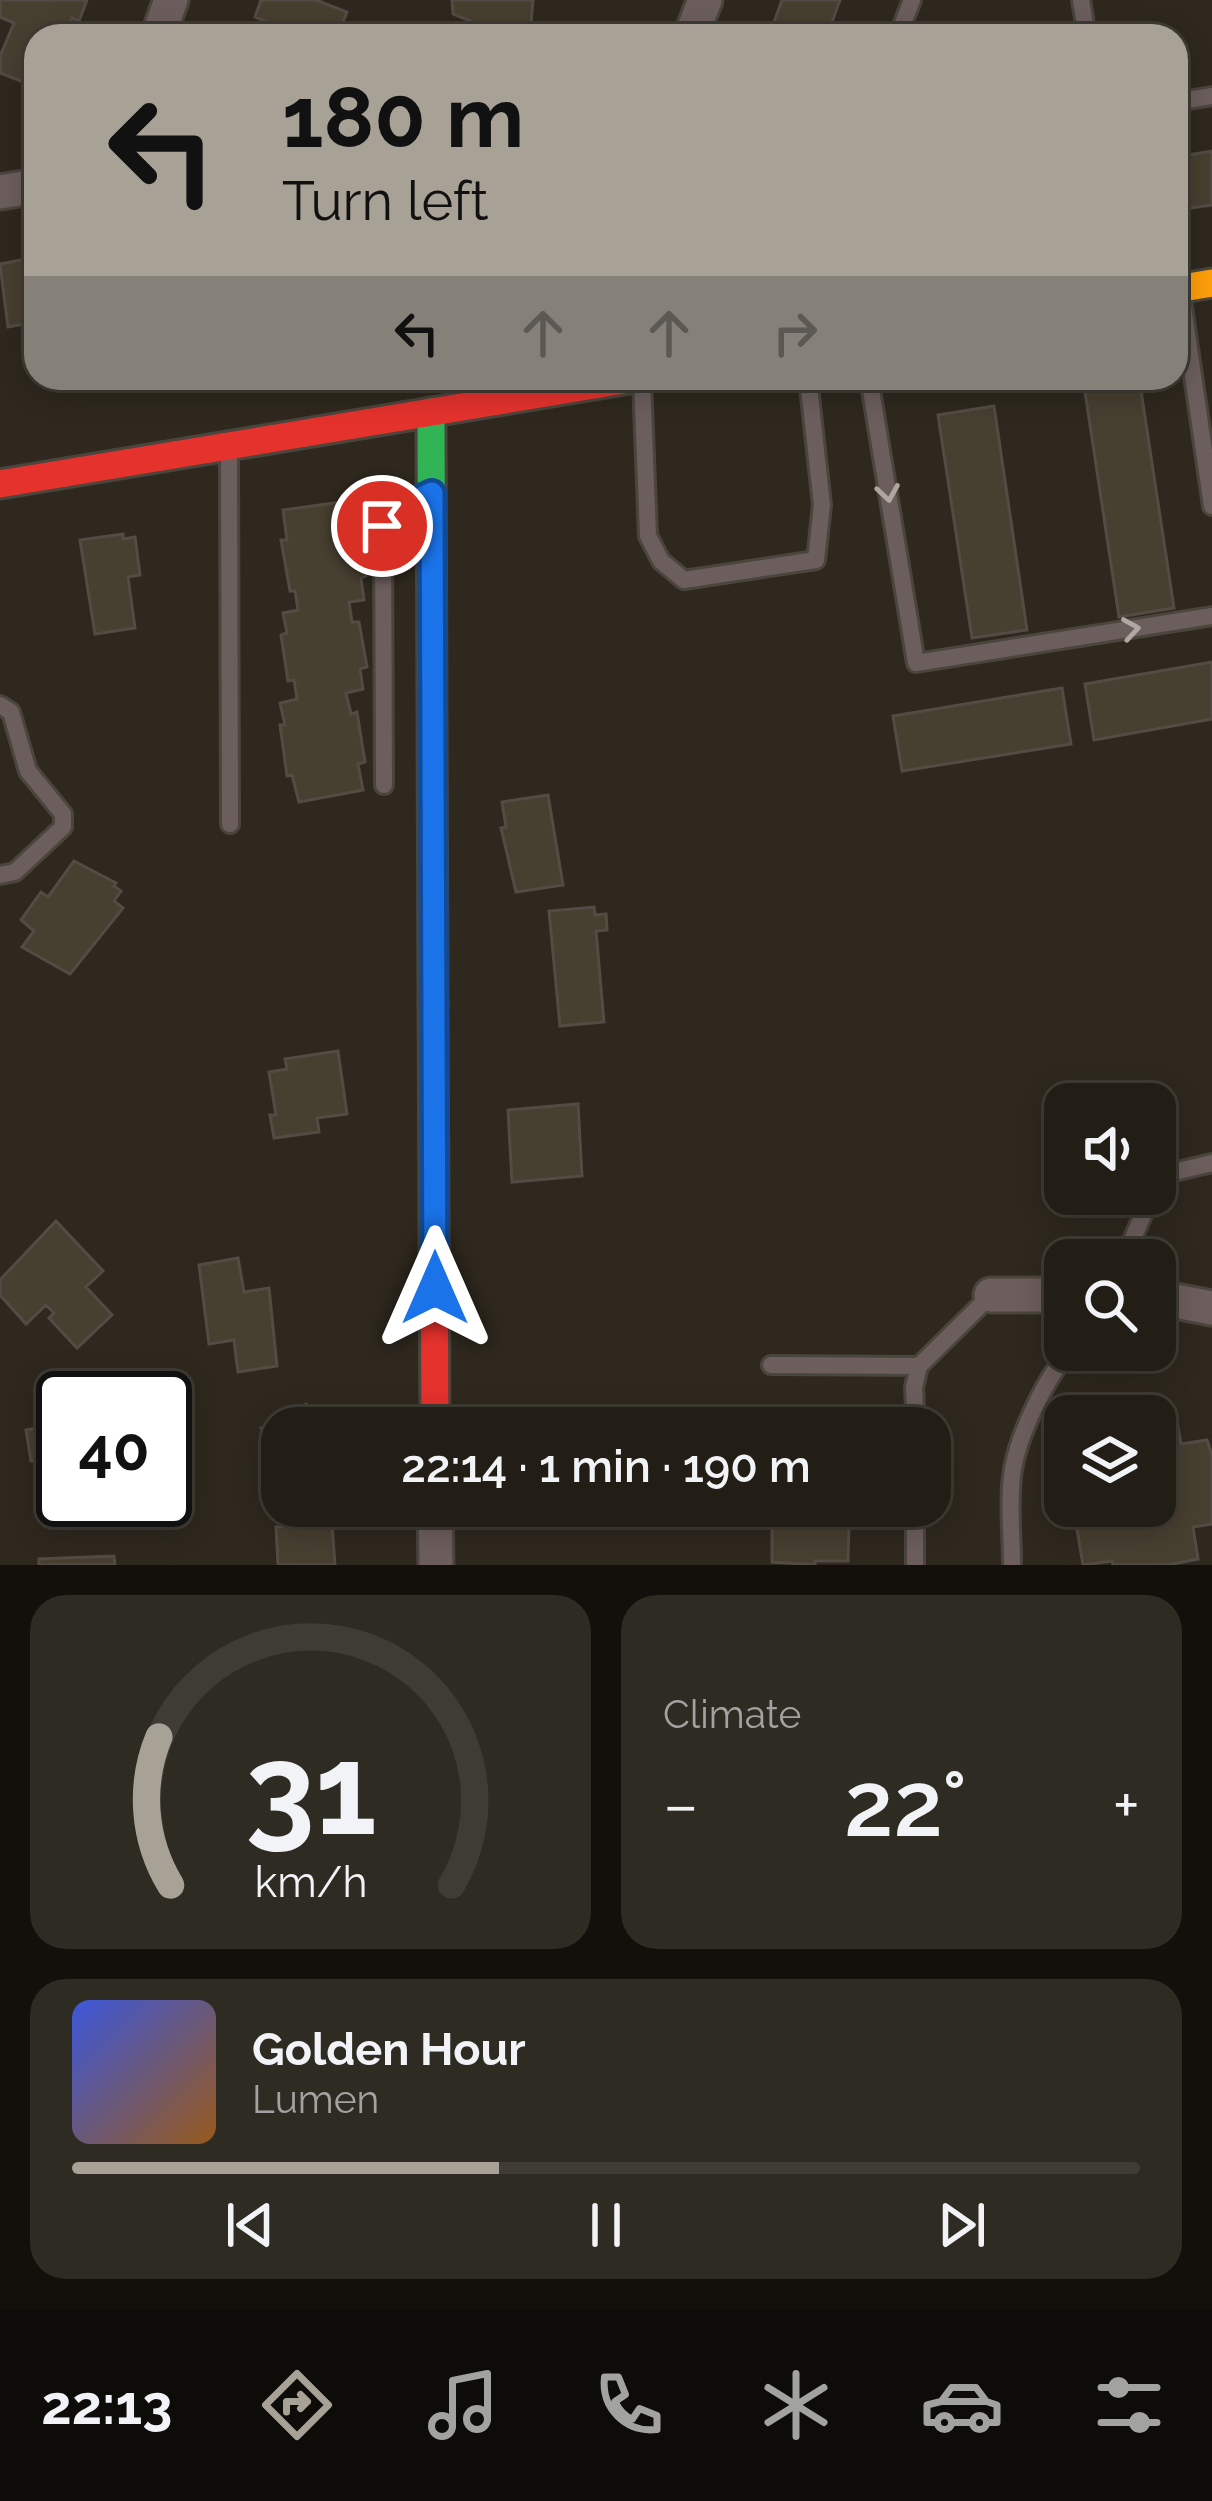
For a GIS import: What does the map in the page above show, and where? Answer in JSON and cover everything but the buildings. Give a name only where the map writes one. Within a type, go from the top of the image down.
[{"type":"street","points":[[0,484],[561,390]]},
{"type":"street","points":[[431,412],[435,1407]]},
{"type":"street","points":[[991,1294],[1044,1295]]},
{"type":"street","points":[[1176,1301],[1212,1308]]},
{"type":"street","points":[[435,1527],[436,1565]]},
{"type":"lane","points":[[1188,352],[1212,506]]},
{"type":"lane","points":[[628,390],[648,536],[661,561],[684,580],[816,560],[822,505],[809,390]]},
{"type":"lane","points":[[871,390],[916,663],[1212,616]]},
{"type":"lane","points":[[229,445],[230,824]]},
{"type":"lane","points":[[384,785],[382,526],[388,513],[432,493]]},
{"type":"lane","points":[[0,706],[11,712],[28,771],[62,814],[63,827],[14,872],[0,875]]},
{"type":"lane","points":[[1176,1171],[1212,1162]]},
{"type":"lane","points":[[915,1407],[919,1366],[991,1294]]},
{"type":"lane","points":[[771,1365],[919,1366]]},
{"type":"lane","points":[[1012,1565],[1012,1473],[1054,1371]]},
{"type":"lane","points":[[915,1527],[915,1565]]},
{"type":"traffic: fast","points":[[431,412],[433,1005]]},
{"type":"traffic: slow","points":[[1188,287],[1212,283]]},
{"type":"traffic: jam","points":[[0,484],[564,390]]},
{"type":"traffic: jam","points":[[433,1005],[435,1407]]},
{"type":"route","points":[[382,526],[388,513],[432,493],[435,1288]]}]
